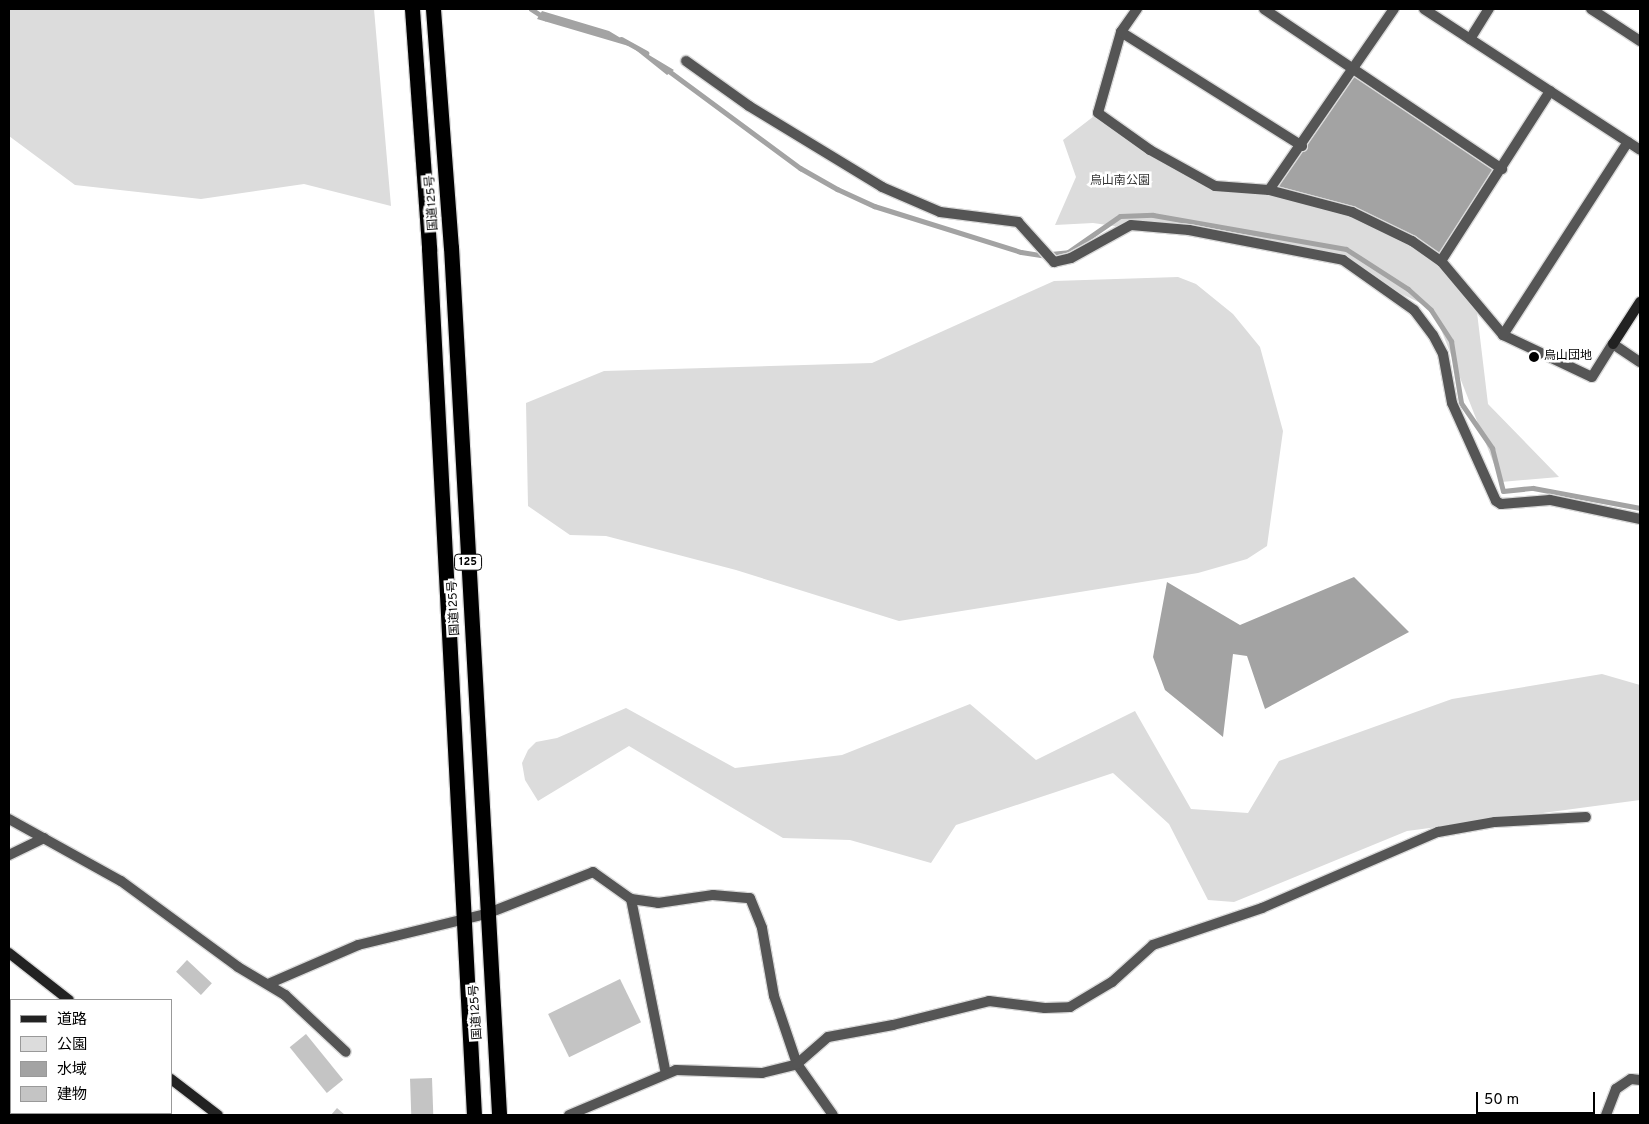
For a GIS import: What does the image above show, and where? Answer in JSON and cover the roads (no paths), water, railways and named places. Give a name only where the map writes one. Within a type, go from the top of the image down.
[{"type":"highway","name":"国道125号","points":[[412,9],[429,248],[474,1115]]},
{"type":"highway","name":"国道125号","points":[[433,9],[452,247],[486,914],[499,1115]]},
{"type":"main road","points":[[1613,344],[1640,302]]},
{"type":"main road","points":[[9,953],[68,999]]},
{"type":"main road","points":[[172,1080],[218,1115]]},
{"type":"street","points":[[1137,9],[1122,32],[1098,113],[1150,150],[1215,186],[1269,190],[1352,212],[1412,241],[1442,261],[1503,335],[1592,377],[1613,344],[1640,362]]},
{"type":"street","points":[[1264,9],[1502,169]]},
{"type":"street","points":[[1269,190],[1302,146],[1394,9]]},
{"type":"street","points":[[1424,9],[1640,150]]},
{"type":"street","points":[[1470,39],[1489,9]]},
{"type":"street","points":[[1591,9],[1640,41]]},
{"type":"street","points":[[1122,32],[1302,146]]},
{"type":"street","points":[[686,61],[749,106],[882,187],[940,212],[1018,222],[1054,262],[1071,258],[1131,225],[1189,230],[1343,260],[1414,310],[1433,335],[1443,354],[1452,403],[1496,501],[1501,504],[1550,500],[1640,519]]},
{"type":"street","points":[[1442,261],[1550,91]]},
{"type":"street","points":[[1503,335],[1628,142]]},
{"type":"street","points":[[569,1115],[587,1112],[676,1070],[762,1073],[797,1064],[828,1037],[989,1001],[1045,1008],[1070,1007],[1112,982],[1153,945],[1262,908],[1438,832],[1495,822],[1586,817]]},
{"type":"street","points":[[9,819],[121,881],[238,967],[268,984],[346,1052]]},
{"type":"street","points":[[9,855],[44,838]]},
{"type":"street","points":[[268,984],[358,945],[486,914],[593,872],[632,900],[658,903],[713,895],[750,898],[762,928],[774,996],[797,1064],[833,1115]]},
{"type":"street","points":[[632,900],[666,1074]]},
{"type":"street","points":[[1606,1115],[1616,1089],[1631,1079],[1640,1080]]},
{"type":"water","points":[[542,11],[609,31],[674,70],[667,75],[632,47],[537,19]]},
{"type":"water","points":[[1355,72],[1502,172],[1439,265],[1383,221],[1354,208],[1273,193]]},
{"type":"water","points":[[1354,577],[1409,632],[1265,709],[1247,656],[1233,654],[1223,737],[1165,690],[1153,657],[1167,582],[1240,625]]},
{"type":"waterway","points":[[531,9],[545,18]]},
{"type":"waterway","points":[[621,39],[646,53]]},
{"type":"waterway","points":[[666,69],[800,168],[837,189],[874,206],[1021,252],[1041,255],[1068,252],[1120,216],[1153,215],[1346,249],[1408,289],[1431,310],[1451,341],[1461,403],[1492,448],[1503,491],[1533,488],[1640,508]]},
{"type":"place","name":"烏山団地","points":[[1534,357]]},
{"type":"park label","name":"烏山南公園","points":[[1120,182]]}]
